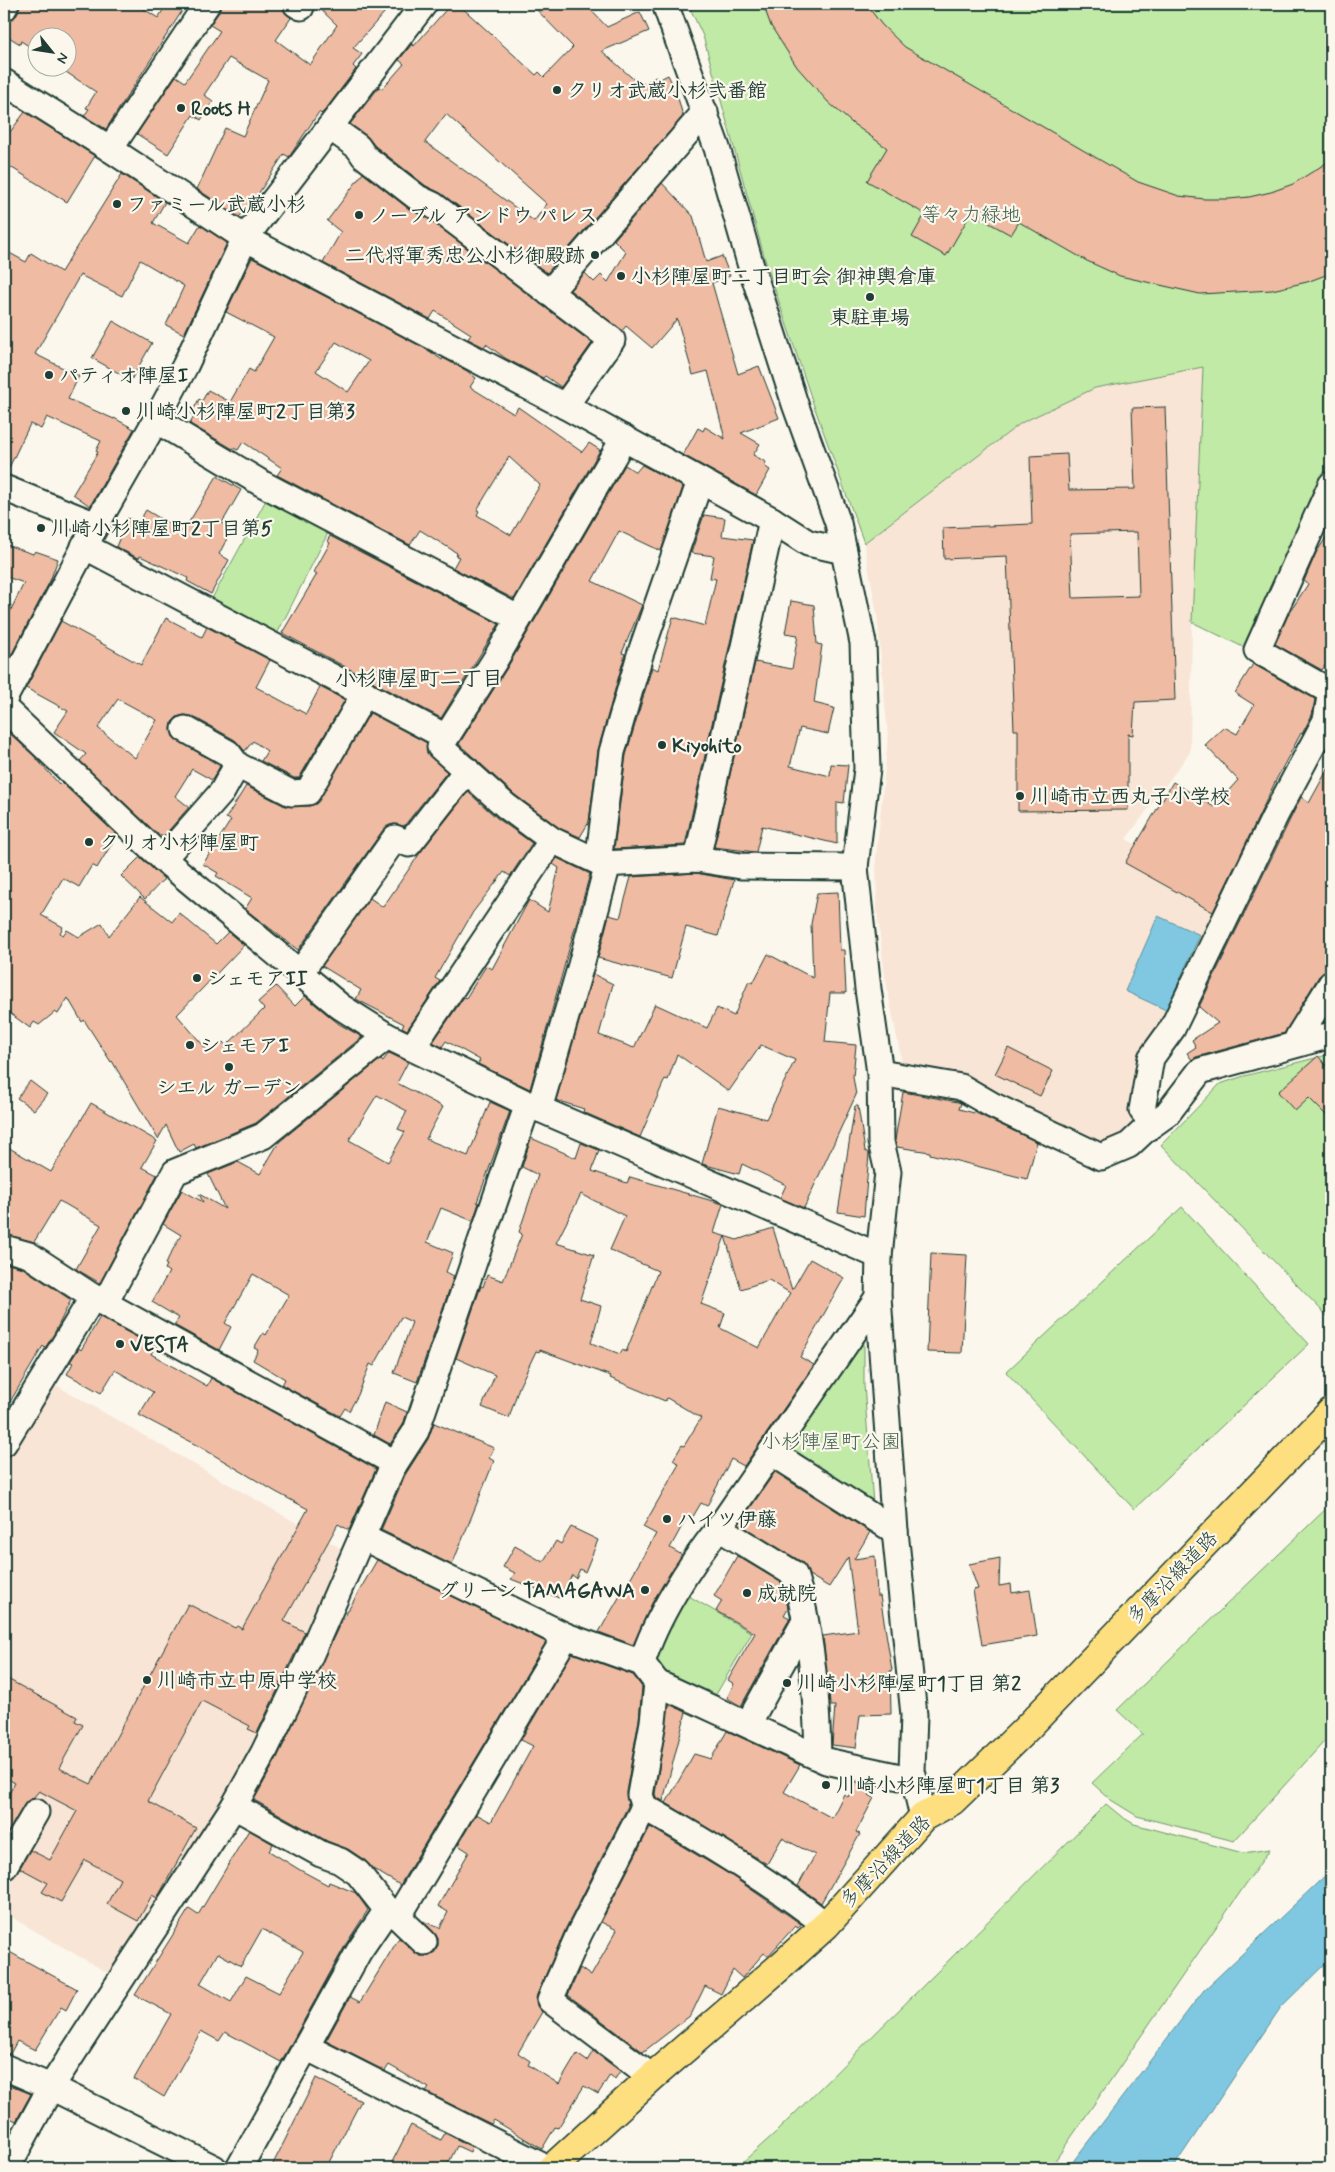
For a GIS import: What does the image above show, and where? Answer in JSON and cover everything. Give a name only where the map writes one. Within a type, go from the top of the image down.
[{"type":"main road","name":"多摩沿線道路","points":[[552,2168],[652,2077],[784,1964],[826,1925],[923,1817],[952,1801],[1027,1728],[1331,1412]]},
{"type":"street","points":[[4,8],[6,4]]},
{"type":"street","points":[[110,148],[207,4]]},
{"type":"street","points":[[4,699],[84,546],[185,366],[245,238],[424,4]]},
{"type":"street","points":[[666,4],[705,112],[795,404],[838,523],[863,643],[867,769],[855,866],[868,989],[880,1073],[881,1142],[888,1172],[879,1256],[878,1297],[896,1531],[914,1715],[912,1771],[923,1817]]},
{"type":"street","points":[[4,82],[110,148],[245,238],[624,438],[772,520],[808,543],[844,551]]},
{"type":"street","points":[[550,293],[705,112]]},
{"type":"street","points":[[330,127],[358,147],[364,156],[418,198],[433,205],[612,340],[564,406]]},
{"type":"street","points":[[156,420],[261,483],[518,618]]},
{"type":"street","points":[[624,438],[495,660],[440,747],[506,806],[552,840],[603,864],[697,860],[742,866],[855,866]]},
{"type":"street","points":[[7,2168],[51,2088],[234,1806],[264,1752],[302,1674],[395,1463],[416,1431],[582,965],[606,871],[599,855],[612,752],[643,646],[700,481]]},
{"type":"street","points":[[1146,1129],[1149,1120],[1142,1110],[1151,1058],[1172,1030],[1275,816],[1326,720],[1331,692],[1257,650],[1331,484]]},
{"type":"street","points":[[4,488],[96,525]]},
{"type":"street","points":[[697,860],[772,520]]},
{"type":"street","points":[[84,546],[446,737]]},
{"type":"street","points":[[185,729],[228,753],[237,765],[291,793],[308,792],[365,693]]},
{"type":"street","points":[[4,708],[163,859],[341,1007],[387,1036],[533,1106],[879,1256]]},
{"type":"street","points":[[163,859],[222,792],[237,765]]},
{"type":"street","points":[[300,973],[395,838],[409,844],[467,770]]},
{"type":"street","points":[[412,1048],[552,840]]},
{"type":"street","points":[[1299,1043],[1298,1037],[1331,984]]},
{"type":"street","points":[[880,1073],[961,1087],[992,1105],[1101,1157],[1129,1145],[1146,1129],[1167,1114],[1200,1071],[1331,1035]]},
{"type":"street","points":[[4,1443],[13,1409],[99,1300],[175,1172],[263,1136],[387,1036]]},
{"type":"street","points":[[4,1248],[30,1255],[99,1300],[395,1463]]},
{"type":"street","points":[[642,1663],[648,1642],[697,1556],[719,1528],[878,1297]]},
{"type":"street","points":[[771,1452],[896,1531]]},
{"type":"street","points":[[719,1528],[794,1574],[801,1596],[805,1621],[817,1718],[818,1757]]},
{"type":"street","points":[[362,1536],[566,1636],[642,1663],[657,1683],[826,1761],[914,1780]]},
{"type":"street","points":[[748,1724],[805,1621]]},
{"type":"street","points":[[239,2168],[359,1951],[392,1914],[566,1636]]},
{"type":"street","points":[[657,1683],[653,1722],[640,1796],[644,1807],[691,1833],[801,1905],[826,1925]]},
{"type":"street","points":[[234,1806],[321,1854],[340,1861],[358,1873],[392,1914],[424,1942]]},
{"type":"street","points":[[644,1807],[579,1934],[550,2000],[652,2077]]},
{"type":"street","points":[[5,1862],[36,1812]]},
{"type":"street","points":[[306,2047],[546,2168]]},
{"type":"street","points":[[4,2067],[214,2168]]},
{"type":"shaded area","name":"川崎市立西丸子小学校","points":[[1203,366],[1192,622],[1190,752],[1126,839],[1225,893],[1146,1062],[1132,1131],[1095,1146],[981,1091],[977,1079],[902,1063],[885,976],[877,911],[876,858],[888,737],[877,614],[864,543],[1021,423],[1095,388]]},
{"type":"shaded area","name":"川崎市立中原中学校","points":[[54,1384],[349,1553],[250,1762],[115,1977],[4,1913],[4,1883],[42,1816],[4,1794],[4,1465]]},
{"type":"green space","name":"等々力緑地","points":[[688,4],[1331,4],[1331,463],[1249,650],[1192,622],[1203,367],[1095,388],[1021,423],[864,543],[814,406],[766,263],[703,36]]},
{"type":"green space","points":[[271,491],[331,527],[276,636],[210,602]]},
{"type":"green space","points":[[1331,1054],[1331,1320],[1161,1145],[1220,1084]]},
{"type":"green space","points":[[1182,1207],[1309,1344],[1134,1509],[1006,1372]]},
{"type":"green space","name":"小杉陣屋町公園","points":[[864,1334],[864,1385],[873,1504],[780,1451]]},
{"type":"green space","points":[[1331,1504],[1331,1734],[1234,1841],[1137,1816],[1111,1800],[1092,1783],[1143,1734],[1117,1710]]},
{"type":"green space","points":[[682,1592],[752,1633],[711,1703],[659,1679],[651,1650]]},
{"type":"green space","points":[[1106,1804],[1134,1824],[1243,1853],[1270,1849],[1050,2168],[736,2168],[774,2134]]},
{"type":"water","points":[[1158,916],[1200,935],[1166,1010],[1125,991]]},
{"type":"water","points":[[1331,1870],[1331,1958],[1281,2007],[1173,2168],[1068,2168],[1204,1990]]},
{"type":"building","points":[[20,4],[136,4],[158,18],[167,4],[190,4],[186,9],[184,8],[106,129],[84,116],[89,109],[86,108],[96,92],[75,78],[78,78],[78,28],[28,28],[28,46],[21,41],[20,44],[4,34],[4,22],[11,20],[17,15]]},
{"type":"building","points":[[221,4],[282,4],[284,11],[291,18],[276,40],[310,65],[337,25],[315,4],[392,4],[353,48],[362,54],[353,66],[356,69],[326,109],[321,114],[319,112],[289,157],[284,154],[253,202],[239,217],[197,189],[225,128],[243,136],[268,80],[229,58],[204,95],[213,101],[201,120],[193,115],[168,154],[137,134],[176,76],[185,82],[220,31],[210,25],[219,12]]},
{"type":"building","points":[[451,4],[458,4],[536,75],[539,72],[544,77],[573,47],[531,4],[585,4],[607,27],[640,12],[649,31],[602,51],[640,85],[656,77],[658,80],[668,75],[676,91],[683,116],[547,273],[442,194],[426,186],[350,124],[379,87],[382,89],[404,64],[399,60],[412,44],[414,46]],"holes":[[[446,114],[547,204],[534,221],[425,142]]]},
{"type":"building","points":[[763,4],[866,4],[882,25],[905,47],[1138,182],[1179,196],[1229,199],[1271,192],[1293,184],[1331,160],[1331,273],[1307,282],[1272,290],[1200,294],[1120,276],[1087,261],[1019,222],[1011,235],[971,213],[946,256],[912,237],[925,214],[867,181],[887,148],[852,123],[828,102],[797,67],[771,26]]},
{"type":"building","points":[[25,112],[95,156],[67,202],[4,163],[4,128],[10,132]]},
{"type":"building","points":[[363,173],[409,209],[426,217],[592,343],[561,387],[545,376],[543,378],[505,358],[486,344],[484,347],[468,339],[471,334],[435,311],[430,319],[323,263],[341,232],[327,221]]},
{"type":"building","points":[[122,174],[165,202],[153,223],[189,243],[200,225],[227,243],[184,334],[166,325],[184,286],[140,260],[122,296],[80,275],[35,354],[79,376],[68,399],[114,418],[134,429],[90,506],[73,494],[98,452],[96,451],[101,441],[47,417],[41,429],[30,424],[6,474],[4,474],[4,250],[26,262],[31,253],[61,272]]},
{"type":"building","points":[[662,183],[693,216],[706,262],[722,256],[730,276],[712,283],[738,374],[759,366],[779,418],[741,433],[760,444],[753,455],[766,462],[764,466],[770,470],[756,495],[683,455],[698,428],[703,431],[705,427],[725,439],[708,371],[693,375],[677,319],[652,348],[626,326],[622,331],[570,290],[585,273],[594,282],[601,275],[608,282],[626,252],[614,240]]},
{"type":"building","points":[[252,258],[428,350],[442,360],[443,358],[467,371],[476,378],[470,387],[514,414],[518,407],[582,452],[589,443],[600,450],[514,599],[453,568],[459,557],[456,556],[457,553],[420,530],[410,545],[277,475],[282,468],[243,442],[238,450],[233,449],[190,424],[194,416],[191,414],[199,399],[202,401],[208,390],[230,402],[249,369],[254,372],[274,337],[226,312]],"holes":[[[336,342],[369,361],[348,392],[316,371]],[[509,457],[540,485],[511,535],[477,515],[479,511],[477,510]]]},
{"type":"building","points":[[113,321],[152,343],[131,380],[92,358]]},
{"type":"building","points":[[1165,407],[1175,700],[1135,702],[1133,735],[1128,734],[1128,810],[1018,811],[1018,730],[1014,730],[1007,556],[944,559],[943,528],[1032,524],[1030,456],[1067,454],[1069,490],[1135,489],[1132,408]],"holes":[[[1137,532],[1139,596],[1073,598],[1070,534]]]},
{"type":"building","points":[[625,465],[636,472],[642,465],[683,487],[661,551],[619,531],[592,581],[642,605],[622,653],[625,654],[598,750],[589,822],[580,837],[559,828],[515,795],[459,744],[507,668]]},
{"type":"building","points":[[217,476],[241,490],[222,523],[232,529],[219,554],[229,560],[211,594],[187,581],[188,578],[116,547],[127,518],[139,522],[146,510],[183,532]]},
{"type":"building","points":[[704,515],[725,518],[722,536],[753,540],[685,845],[614,849],[626,755],[652,667],[658,670],[673,617],[705,626],[716,579],[710,578],[714,556],[691,553]]},
{"type":"building","points":[[1331,530],[1331,656],[1322,670],[1275,644],[1288,615],[1308,584],[1304,581],[1316,553]]},
{"type":"building","points":[[330,536],[499,624],[441,718],[282,633],[317,574],[314,572],[330,543],[327,541]]},
{"type":"building","points":[[4,544],[33,554],[35,551],[58,559],[50,581],[4,669],[4,624],[24,583],[4,576]]},
{"type":"building","points":[[791,601],[814,605],[817,644],[822,645],[814,703],[834,708],[828,734],[800,728],[790,766],[830,776],[831,764],[848,765],[844,803],[837,802],[837,844],[762,826],[756,852],[714,847],[755,662],[792,669],[798,635],[785,633]]},
{"type":"building","points":[[166,618],[202,637],[207,627],[270,660],[256,687],[306,714],[320,687],[345,700],[299,778],[294,778],[261,761],[267,751],[253,741],[245,751],[235,740],[192,716],[184,715],[177,717],[172,722],[173,737],[220,766],[212,780],[192,769],[175,796],[189,807],[163,837],[154,831],[80,761],[86,754],[54,732],[68,711],[26,688],[61,621],[141,665]],"holes":[[[118,699],[157,720],[135,758],[98,728]]]},
{"type":"building","points":[[1253,664],[1315,699],[1312,715],[1277,778],[1213,912],[1125,863],[1173,782],[1214,807],[1238,780],[1205,745],[1224,727],[1237,734],[1254,705],[1235,693]]},
{"type":"building","points":[[370,713],[427,743],[427,753],[447,772],[404,826],[394,824],[383,830],[298,950],[245,909],[252,898],[216,876],[218,873],[203,864],[231,820],[226,818],[246,786],[285,806],[309,806],[316,804]]},
{"type":"building","points":[[4,728],[33,755],[60,785],[62,783],[117,835],[97,868],[92,865],[79,887],[63,878],[41,915],[63,927],[60,933],[63,935],[67,930],[79,937],[102,923],[109,936],[140,897],[172,922],[179,913],[216,944],[228,932],[244,945],[177,1015],[209,1052],[223,1042],[226,1046],[264,1009],[258,1002],[276,986],[295,1006],[305,996],[339,1024],[362,1037],[256,1123],[196,1148],[194,1144],[179,1152],[166,1125],[158,1139],[112,1061],[84,1020],[82,1022],[68,998],[58,1014],[55,1012],[39,1025],[34,1022],[30,1028],[4,1009]]},
{"type":"building","points":[[1331,763],[1331,969],[1319,976],[1285,1033],[1196,1057],[1192,1060],[1187,1053],[1196,1047],[1192,1040],[1218,1023],[1199,1007],[1301,797],[1309,803]]},
{"type":"building","points":[[468,792],[497,818],[532,843],[510,876],[504,872],[473,912],[435,978],[440,981],[407,1030],[402,1027],[404,1024],[356,999],[361,990],[322,966],[370,898],[383,907],[420,853]]},
{"type":"building","points":[[140,857],[164,879],[145,899],[121,876]]},
{"type":"building","points":[[557,858],[590,874],[530,1089],[478,1064],[480,1060],[446,1041],[442,1047],[433,1042],[464,997],[466,998],[486,966],[492,969],[529,900],[548,912],[559,868],[553,864]]},
{"type":"building","points":[[696,873],[734,880],[718,936],[686,927],[672,978],[598,958],[609,915],[620,918],[631,877]]},
{"type":"building","points":[[838,892],[840,950],[844,950],[846,993],[830,993],[825,1042],[856,1045],[853,1077],[856,1095],[804,1208],[780,1198],[786,1185],[742,1164],[739,1174],[702,1164],[718,1106],[766,1119],[795,1060],[761,1045],[729,1091],[677,1054],[668,1080],[665,1079],[640,1137],[583,1112],[584,1109],[556,1100],[593,974],[613,984],[599,1035],[634,1048],[655,1004],[707,1028],[717,1008],[734,1016],[749,981],[753,983],[768,954],[813,978],[811,924],[817,893]]},
{"type":"building","points":[[1008,1048],[1053,1071],[1040,1096],[995,1074]]},
{"type":"building","points":[[389,1053],[408,1062],[397,1083],[443,1107],[426,1139],[468,1156],[490,1102],[510,1111],[477,1202],[479,1203],[473,1221],[441,1208],[427,1242],[453,1253],[446,1272],[454,1276],[417,1382],[394,1373],[412,1322],[401,1317],[374,1366],[370,1364],[358,1395],[349,1411],[345,1408],[340,1416],[282,1385],[285,1379],[253,1360],[258,1350],[254,1348],[263,1333],[266,1335],[289,1295],[253,1274],[225,1323],[231,1327],[219,1350],[174,1325],[179,1318],[152,1302],[169,1272],[165,1269],[167,1265],[165,1264],[181,1235],[163,1224],[182,1190],[203,1202],[199,1194],[225,1209],[208,1174],[238,1162],[260,1174],[279,1142],[381,1059],[383,1061]],"holes":[[[377,1095],[407,1111],[398,1129],[405,1132],[388,1162],[349,1140]]]},
{"type":"building","points":[[1318,1056],[1331,1071],[1331,1120],[1309,1098],[1295,1111],[1278,1092]]},
{"type":"building","points":[[30,1081],[47,1094],[34,1110],[17,1098]]},
{"type":"building","points":[[903,1092],[961,1103],[959,1109],[978,1114],[1037,1142],[1027,1179],[930,1154],[930,1152],[897,1147],[895,1140]]},
{"type":"building","points":[[91,1103],[157,1141],[142,1167],[157,1175],[100,1283],[76,1269],[101,1225],[65,1204],[59,1201],[34,1242],[4,1234],[4,1145],[51,1172]]},
{"type":"building","points":[[855,1106],[858,1106],[865,1151],[869,1153],[864,1216],[838,1212]]},
{"type":"building","points":[[531,1138],[576,1158],[581,1143],[599,1150],[592,1171],[627,1183],[630,1177],[723,1204],[714,1233],[725,1236],[737,1240],[773,1228],[792,1290],[810,1259],[844,1278],[800,1357],[814,1365],[744,1466],[731,1459],[707,1506],[701,1503],[691,1520],[687,1517],[670,1548],[682,1555],[652,1603],[633,1645],[599,1632],[656,1534],[643,1527],[679,1464],[673,1460],[701,1418],[667,1398],[665,1401],[610,1378],[611,1376],[540,1350],[539,1352],[536,1351],[519,1387],[509,1418],[482,1407],[495,1375],[456,1358],[481,1286],[483,1287],[487,1275],[503,1281],[522,1234],[519,1232],[538,1175],[522,1167]],"holes":[[[581,1194],[625,1216],[610,1250],[658,1271],[626,1352],[622,1350],[620,1354],[591,1343],[601,1306],[580,1299],[594,1255],[556,1243]],[[725,1236],[741,1289],[769,1280],[790,1293],[759,1348],[720,1328],[725,1313],[701,1304]]]},
{"type":"building","points":[[931,1253],[967,1255],[962,1353],[927,1352]]},
{"type":"building","points":[[4,1263],[23,1268],[71,1300],[54,1334],[45,1348],[43,1346],[4,1412]]},
{"type":"building","points":[[100,1317],[155,1347],[151,1354],[207,1386],[211,1378],[376,1469],[349,1530],[338,1524],[284,1621],[305,1632],[257,1733],[248,1729],[250,1726],[202,1701],[148,1801],[196,1828],[157,1898],[152,1895],[138,1921],[107,1904],[120,1879],[85,1860],[61,1902],[42,1892],[48,1883],[20,1868],[30,1850],[50,1860],[77,1811],[39,1791],[24,1805],[4,1839],[4,1802],[15,1783],[4,1777],[4,1677],[77,1717],[75,1721],[83,1725],[59,1768],[91,1784],[188,1604],[235,1628],[237,1626],[242,1629],[308,1509],[202,1448],[139,1415],[153,1392],[115,1370],[101,1393],[67,1374],[73,1363],[70,1362],[79,1348],[81,1350]]},
{"type":"building","points":[[385,1402],[407,1412],[403,1425],[390,1444],[374,1435]]},
{"type":"building","points":[[434,1423],[494,1448],[489,1458],[494,1461],[452,1565],[381,1530],[405,1475],[428,1439]]},
{"type":"building","points":[[775,1472],[870,1532],[854,1559],[875,1556],[877,1596],[880,1596],[892,1670],[890,1671],[891,1714],[860,1715],[856,1748],[832,1745],[835,1706],[830,1706],[823,1636],[858,1631],[848,1557],[829,1587],[809,1575],[802,1562],[739,1524]]},
{"type":"building","points":[[571,1527],[598,1540],[585,1572],[580,1569],[576,1578],[572,1575],[559,1598],[511,1579],[515,1573],[503,1567],[515,1546],[543,1562],[556,1541],[561,1544]]},
{"type":"building","points":[[737,1556],[782,1583],[788,1608],[784,1615],[790,1618],[741,1706],[727,1698],[734,1684],[728,1680],[755,1633],[716,1611],[722,1601],[714,1596]]},
{"type":"building","points":[[1000,1558],[999,1586],[1011,1584],[1012,1593],[1030,1590],[1037,1636],[982,1645],[973,1590],[978,1589],[969,1564]]},
{"type":"building","points":[[377,1560],[546,1642],[400,1885],[373,1869],[366,1861],[348,1849],[327,1841],[254,1800],[277,1758],[338,1628]]},
{"type":"building","points":[[572,1653],[633,1675],[642,1687],[639,1720],[626,1792],[628,1806],[566,1928],[537,1995],[537,2006],[542,2012],[518,2053],[530,2061],[528,2065],[559,2084],[577,2054],[587,2061],[593,2051],[620,2071],[615,2079],[610,2075],[598,2094],[584,2086],[558,2128],[555,2127],[542,2149],[494,2120],[491,2124],[426,2092],[429,2088],[389,2065],[385,2071],[326,2041],[350,1997],[360,2002],[399,1938],[420,1956],[428,1956],[435,1952],[438,1938],[423,1921],[440,1928],[448,1912],[438,1906],[469,1852],[458,1845],[476,1814],[491,1822],[533,1746],[521,1740]]},
{"type":"building","points":[[669,1704],[686,1712],[663,1801],[656,1797],[655,1794]]},
{"type":"building","points":[[727,1731],[800,1765],[784,1792],[832,1818],[844,1794],[848,1797],[856,1782],[874,1786],[869,1795],[874,1798],[856,1832],[860,1834],[821,1903],[798,1886],[815,1855],[782,1838],[767,1864],[666,1803],[694,1754],[711,1759]]},
{"type":"building","points":[[650,1827],[729,1874],[801,1924],[798,1928],[795,1926],[768,1956],[764,1953],[742,1978],[733,1970],[721,1994],[705,1986],[691,2015],[643,2052],[568,1995],[580,1968],[591,1976],[617,1930],[601,1922]]},
{"type":"building","points":[[249,1830],[273,1844],[269,1851],[300,1870],[328,1885],[329,1882],[356,1893],[368,1910],[346,1944],[281,2062],[225,2032],[219,2041],[201,2031],[164,2097],[134,2079],[171,2014],[135,1995],[189,1909],[198,1915]],"holes":[[[262,1929],[303,1952],[279,1993],[246,1976],[231,2002],[200,1984],[218,1953],[241,1966]]]},
{"type":"building","points":[[4,1949],[77,1989],[66,2010],[61,2007],[35,2050],[17,2041],[10,2054],[4,2053]]},
{"type":"building","points":[[316,2078],[361,2101],[326,2168],[271,2168]]},
{"type":"building","points":[[4,2083],[31,2094],[16,2121],[4,2115]]},
{"type":"building","points":[[411,2125],[441,2140],[445,2133],[472,2147],[470,2152],[457,2146],[446,2168],[389,2168]]},
{"type":"place","name":"クリオ武蔵小杉弐番館","points":[[557,90]]},
{"type":"place","name":"Roots H","points":[[181,108]]},
{"type":"place","name":"ファミール武蔵小杉","points":[[117,204]]},
{"type":"place","name":"ノーブル アンドウ パレス","points":[[359,215]]},
{"type":"place","name":"二代将軍秀忠公小杉御殿跡","points":[[595,255]]},
{"type":"place","name":"小杉陣屋町二丁目町会 御神輿倉庫","points":[[621,276]]},
{"type":"place","name":"東駐車場","points":[[870,297]]},
{"type":"place","name":"パティオ陣屋I","points":[[49,375]]},
{"type":"place","name":"川崎小杉陣屋町2丁目第3","points":[[126,411]]},
{"type":"place","name":"川崎小杉陣屋町2丁目第5","points":[[41,528]]},
{"type":"place","name":"Kiyohito","points":[[662,745]]},
{"type":"place","name":"川崎市立西丸子小学校","points":[[1020,796]]},
{"type":"place","name":"クリオ小杉陣屋町","points":[[89,842]]},
{"type":"place","name":"シェモアII","points":[[197,978]]},
{"type":"place","name":"シェモアI","points":[[190,1045]]},
{"type":"place","name":"シエル ガーデン","points":[[229,1067]]},
{"type":"place","name":"VESTA","points":[[120,1344]]},
{"type":"place","name":"ハイツ伊藤","points":[[667,1519]]},
{"type":"place","name":"グリーン TAMAGAWA","points":[[645,1590]]},
{"type":"place","name":"成就院","points":[[747,1593]]},
{"type":"place","name":"川崎市立中原中学校","points":[[147,1680]]},
{"type":"place","name":"川崎小杉陣屋町1丁目 第2","points":[[787,1683]]},
{"type":"place","name":"川崎小杉陣屋町1丁目 第3","points":[[826,1785]]},
{"type":"district","name":"小杉陣屋町二丁目","points":[[419,678]]}]
